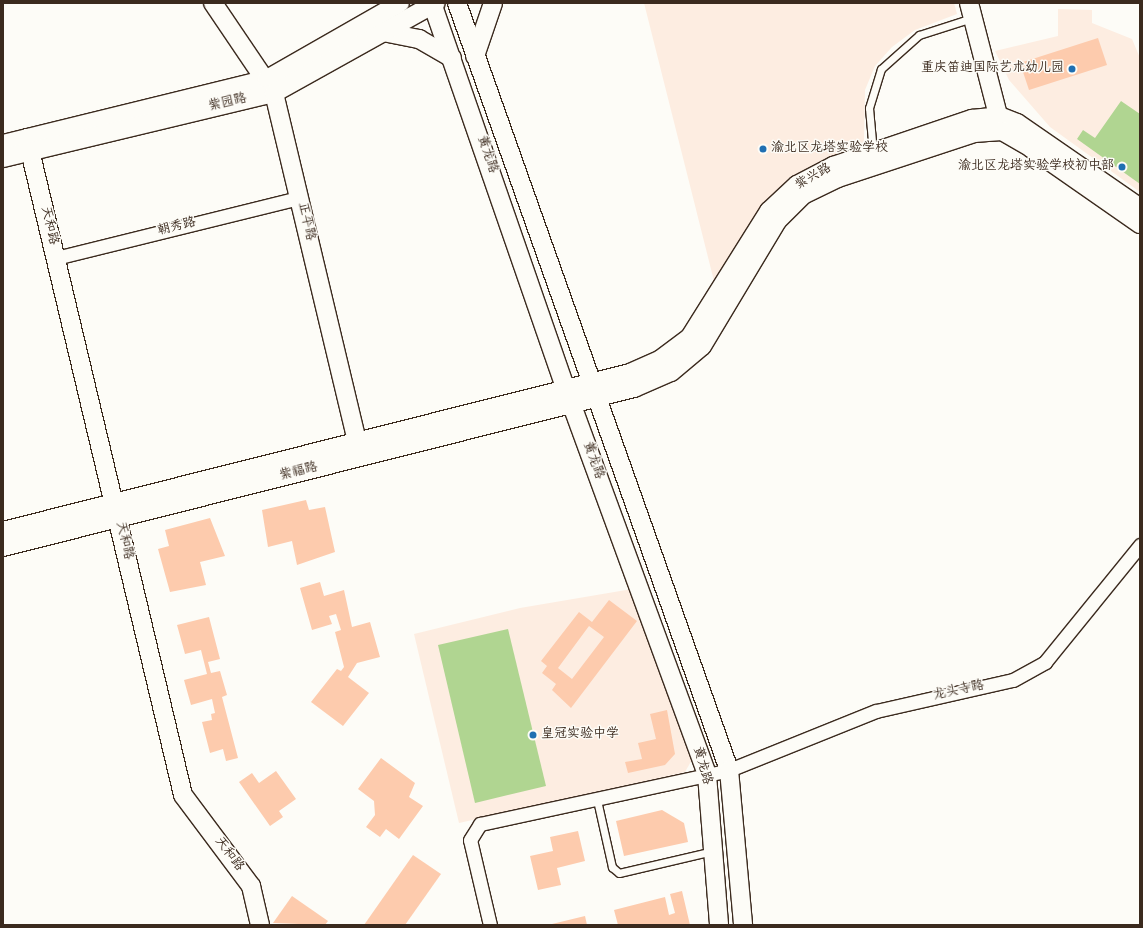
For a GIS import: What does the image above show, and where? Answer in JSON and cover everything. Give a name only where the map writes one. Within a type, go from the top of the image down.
[{"type":"main road","name":"正平路","points":[[213,3],[271,86],[359,450]]},
{"type":"main road","name":"紫园路","points":[[3,158],[28,145],[271,86],[380,18],[400,3]]},
{"type":"main road","name":"黄龙路","points":[[457,3],[593,391],[729,770],[744,923]]},
{"type":"main road","points":[[475,56],[493,3]]},
{"type":"main road","name":"紫园路","points":[[380,18],[434,4]]},
{"type":"main road","name":"黄龙路","points":[[434,4],[569,397],[707,775],[719,925]]},
{"type":"main road","points":[[971,11],[1001,124],[1031,148],[1140,224]]},
{"type":"main road","points":[[380,18],[452,58]]},
{"type":"main road","name":"紫兴路","points":[[593,391],[661,359],[690,337],[769,211],[797,185],[833,166],[972,119],[1001,124]]},
{"type":"main road","points":[[1001,124],[1035,134],[1140,208]]},
{"type":"main road","name":"紫兴路","points":[[593,391],[634,388],[671,372],[702,346],[777,221],[803,195],[838,178],[1001,124]]},
{"type":"main road","name":"紫园路","points":[[3,144],[28,145]]},
{"type":"main road","name":"天和路","points":[[28,145],[183,795],[251,886],[260,925]]},
{"type":"main road","points":[[539,396],[552,381],[557,363]]},
{"type":"main road","name":"紫福路","points":[[3,547],[116,511],[593,391]]},
{"type":"main road","name":"紫福路","points":[[359,450],[539,396],[569,397]]},
{"type":"main road","name":"紫福路","points":[[3,531],[116,511]]},
{"type":"street","name":"朝秀路","points":[[56,258],[299,198]]},
{"type":"street","name":"龙头寺路","points":[[490,925],[470,840],[472,831],[480,824],[597,800],[729,770],[876,711],[1013,680],[1045,662],[1140,545]]},
{"type":"lane","points":[[873,152],[869,108],[881,69],[919,35],[971,11]]},
{"type":"lane","points":[[597,800],[612,867],[619,872],[713,851]]},
{"type":"shaded area","name":"渝北区龙塔实验学校","points":[[644,3],[954,3],[957,14],[915,30],[892,47],[875,66],[865,90],[864,142],[790,177],[761,207],[714,281]]},
{"type":"shaded area","name":"重庆笛迪国际艺术幼儿园","points":[[1058,9],[1092,10],[1092,23],[1132,39],[1140,58],[1140,192],[1050,127],[1009,80],[995,51],[1058,36]]},
{"type":"shaded area","name":"皇冠实验中学","points":[[632,589],[693,758],[685,772],[459,823],[414,634],[520,608]]},
{"type":"green space","points":[[1121,101],[1140,114],[1140,184],[1077,139],[1083,130],[1095,138]]},
{"type":"green space","points":[[508,629],[546,786],[475,803],[438,645]]},
{"type":"building","points":[[1098,38],[1107,65],[1029,90],[1020,63]]},
{"type":"building","points":[[306,500],[309,510],[325,507],[335,552],[297,565],[292,541],[268,547],[262,510]]},
{"type":"building","points":[[210,518],[225,556],[200,562],[206,585],[170,592],[158,549],[169,546],[165,530]]},
{"type":"building","points":[[320,582],[324,596],[344,590],[352,627],[370,622],[380,657],[357,663],[348,677],[369,693],[343,726],[311,702],[337,669],[341,671],[344,667],[335,632],[341,630],[336,614],[329,616],[332,624],[312,630],[300,588]]},
{"type":"building","points":[[609,600],[637,621],[571,708],[552,690],[556,684],[542,673],[547,666],[541,661],[579,612],[592,622]],"holes":[[[589,626],[604,637],[572,679],[558,668]]]},
{"type":"building","points":[[209,617],[220,659],[208,662],[211,673],[220,671],[227,695],[222,697],[238,758],[226,761],[223,749],[210,753],[202,722],[212,720],[211,714],[215,713],[212,699],[191,705],[184,680],[207,674],[201,650],[185,654],[177,625]]},
{"type":"building","points":[[667,710],[675,754],[665,765],[628,773],[625,762],[642,759],[638,743],[656,739],[650,714]]},
{"type":"building","points":[[381,758],[415,783],[409,797],[423,806],[399,839],[386,829],[380,837],[366,827],[375,815],[374,801],[358,789]]},
{"type":"building","points":[[276,771],[296,799],[279,811],[283,817],[270,826],[239,782],[252,773],[259,783]]},
{"type":"building","points":[[662,810],[684,823],[688,842],[624,856],[616,821]]},
{"type":"building","points":[[578,831],[585,861],[557,868],[561,885],[538,890],[530,856],[553,851],[550,837]]},
{"type":"building","points":[[413,855],[441,874],[405,925],[364,925]]},
{"type":"building","points":[[682,891],[690,925],[618,925],[614,910],[665,897],[669,915],[675,913],[670,894]]},
{"type":"building","points":[[292,896],[328,921],[325,925],[273,923]]},
{"type":"building","points":[[585,916],[587,925],[552,925],[552,924]]},
{"type":"place","name":"重庆笛迪国际艺术幼儿园","points":[[1072,69]]},
{"type":"place","name":"渝北区龙塔实验学校","points":[[763,149]]},
{"type":"place","name":"渝北区龙塔实验学校初中部","points":[[1122,167]]},
{"type":"place","name":"皇冠实验中学","points":[[533,735]]}]
